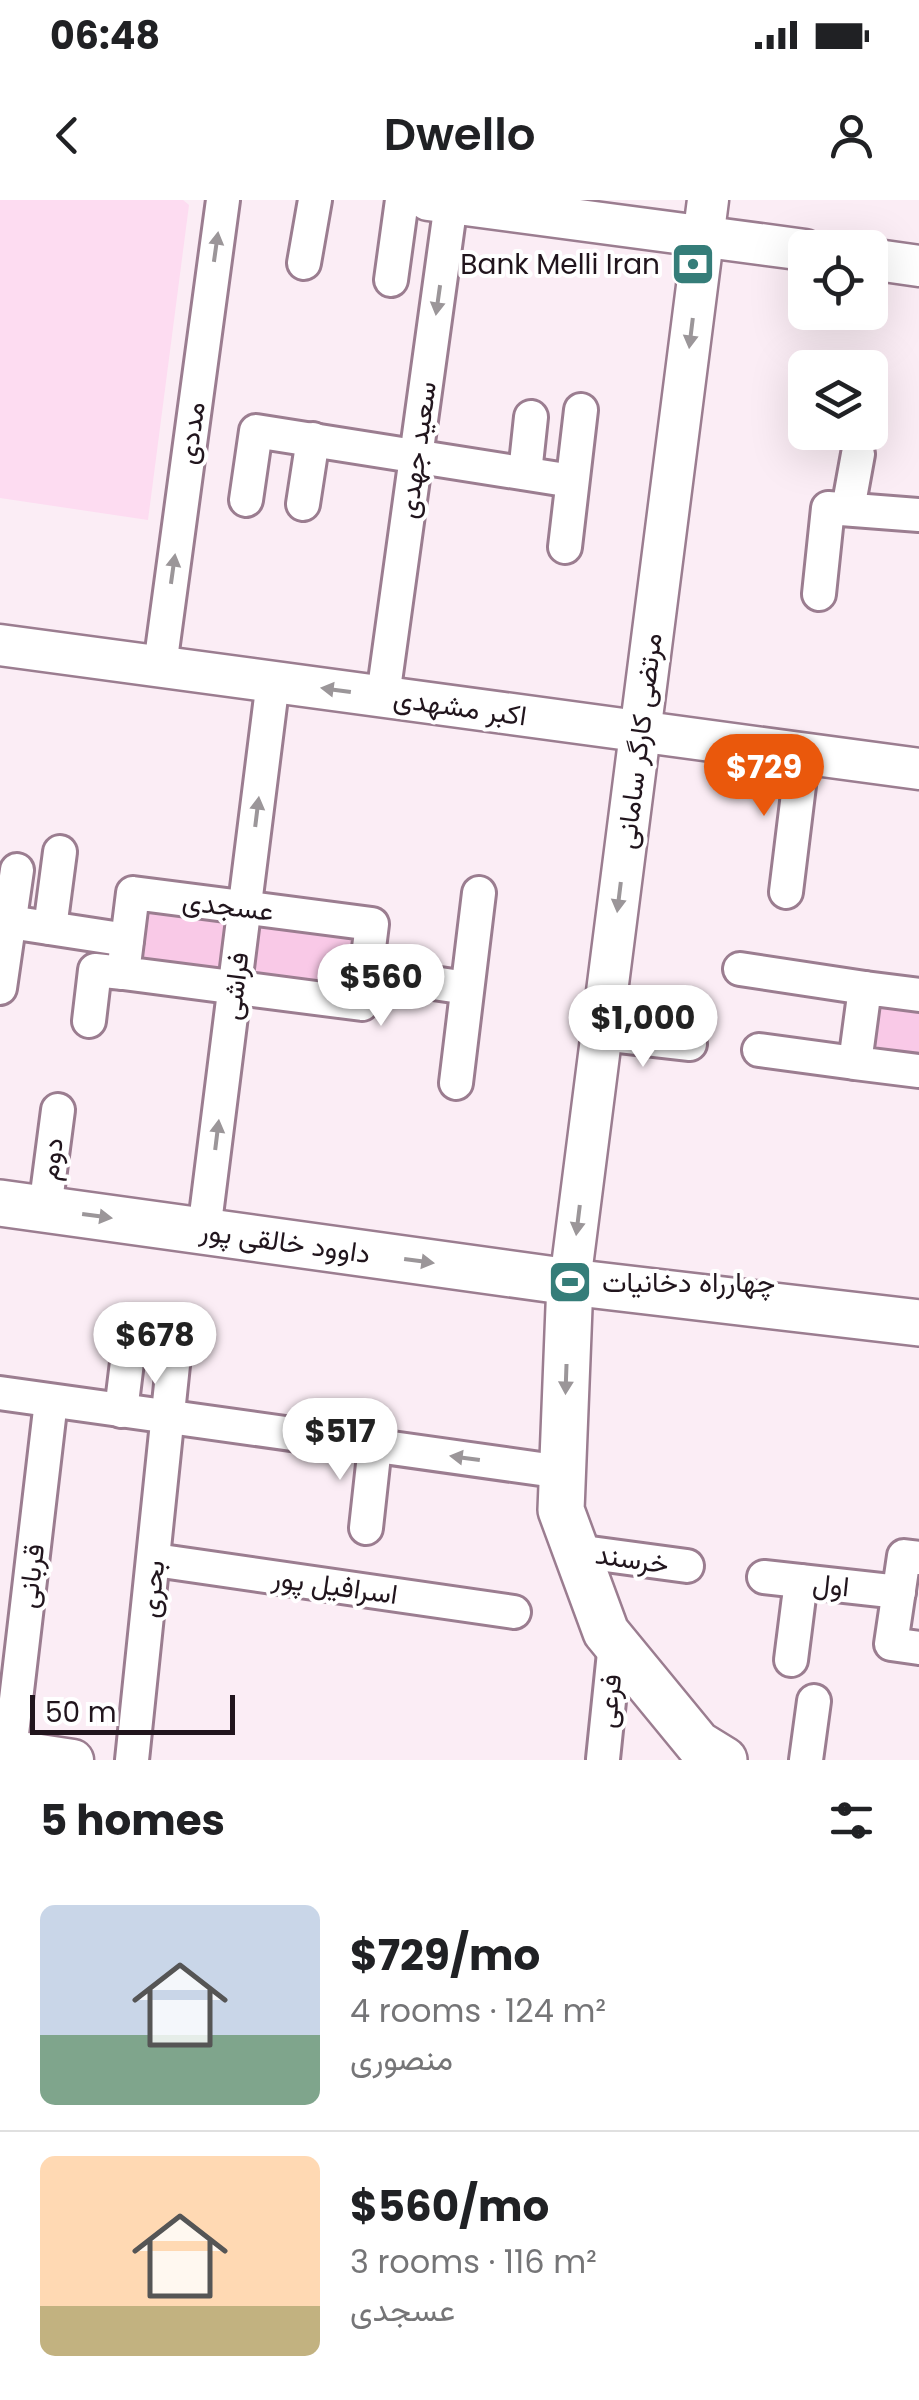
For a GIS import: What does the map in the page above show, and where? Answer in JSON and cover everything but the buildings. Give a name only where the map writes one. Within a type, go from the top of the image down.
[{"type":"main road","name":"داوود خالقی پور","points":[[0,1203],[570,1282],[919,1323]]},
{"type":"main road","points":[[570,1282],[560,1510],[606,1632],[682,1744],[698,1744],[724,1760]]},
{"type":"street","name":"مددی","points":[[160,666],[223,200]]},
{"type":"street","points":[[304,263],[315,200]]},
{"type":"street","points":[[391,280],[402,200]]},
{"type":"street","points":[[439,202],[706,218],[788,245]]},
{"type":"street","name":"سعید جهدی","points":[[384,696],[417,454],[439,202]]},
{"type":"street","name":"مرتضی کارگر سامانی","points":[[570,1282],[706,218]]},
{"type":"street","points":[[888,262],[919,266]]},
{"type":"street","points":[[565,547],[581,410]]},
{"type":"street","points":[[526,473],[531,417]]},
{"type":"street","points":[[246,500],[256,431],[572,481]]},
{"type":"street","points":[[303,504],[313,440]]},
{"type":"street","points":[[848,509],[858,454]]},
{"type":"street","points":[[819,594],[828,508],[919,516]]},
{"type":"street","name":"اکبر مشهدی","points":[[0,644],[919,769]]},
{"type":"street","name":"فراشی","points":[[204,1231],[273,682]]},
{"type":"street","points":[[786,892],[803,753]]},
{"type":"street","points":[[50,928],[60,852]]},
{"type":"street","points":[[0,988],[17,870]]},
{"type":"street","name":"عسجدی","points":[[123,973],[133,893],[372,924],[366,973]]},
{"type":"street","points":[[456,1083],[479,893]]},
{"type":"street","points":[[10,922],[127,940]]},
{"type":"street","points":[[89,1021],[96,970],[362,1004],[366,973],[467,988]]},
{"type":"street","points":[[740,970],[919,995]]},
{"type":"street","points":[[855,1063],[865,988]]},
{"type":"street","points":[[602,1034],[690,1044]]},
{"type":"street","points":[[759,1050],[919,1071]]},
{"type":"street","name":"دوم","points":[[45,1209],[58,1110]]},
{"type":"street","points":[[120,1411],[128,1354]]},
{"type":"street","name":"بحری","points":[[132,1760],[173,1365]]},
{"type":"street","points":[[0,1393],[562,1472]]},
{"type":"street","name":"قربانی","points":[[5,1750],[51,1401]]},
{"type":"street","points":[[366,1528],[375,1446]]},
{"type":"street","name":"خرسند","points":[[576,1551],[688,1566]]},
{"type":"street","points":[[919,1558],[904,1556],[891,1644],[919,1648]]},
{"type":"street","name":"اسرافیل پور","points":[[155,1560],[514,1612]]},
{"type":"street","name":"اول","points":[[764,1577],[899,1592]]},
{"type":"street","points":[[791,1660],[801,1582]]},
{"type":"street","name":"فرعی","points":[[604,1758],[615,1642]]},
{"type":"street","points":[[806,1760],[814,1702]]},
{"type":"street","points":[[5,1750],[73,1760]]},
{"type":"shaded area","points":[[0,200],[183,200],[189,205],[148,520],[0,498]]},
{"type":"shaded area","points":[[143,907],[360,932],[352,993],[135,968]]},
{"type":"shaded area","points":[[874,1003],[919,1009],[919,1060],[867,1053]]},
{"type":"place","name":"Bank Melli Iran","points":[[693,264]]},
{"type":"place","name":"چهارراه دخانیات","points":[[570,1282]]}]
